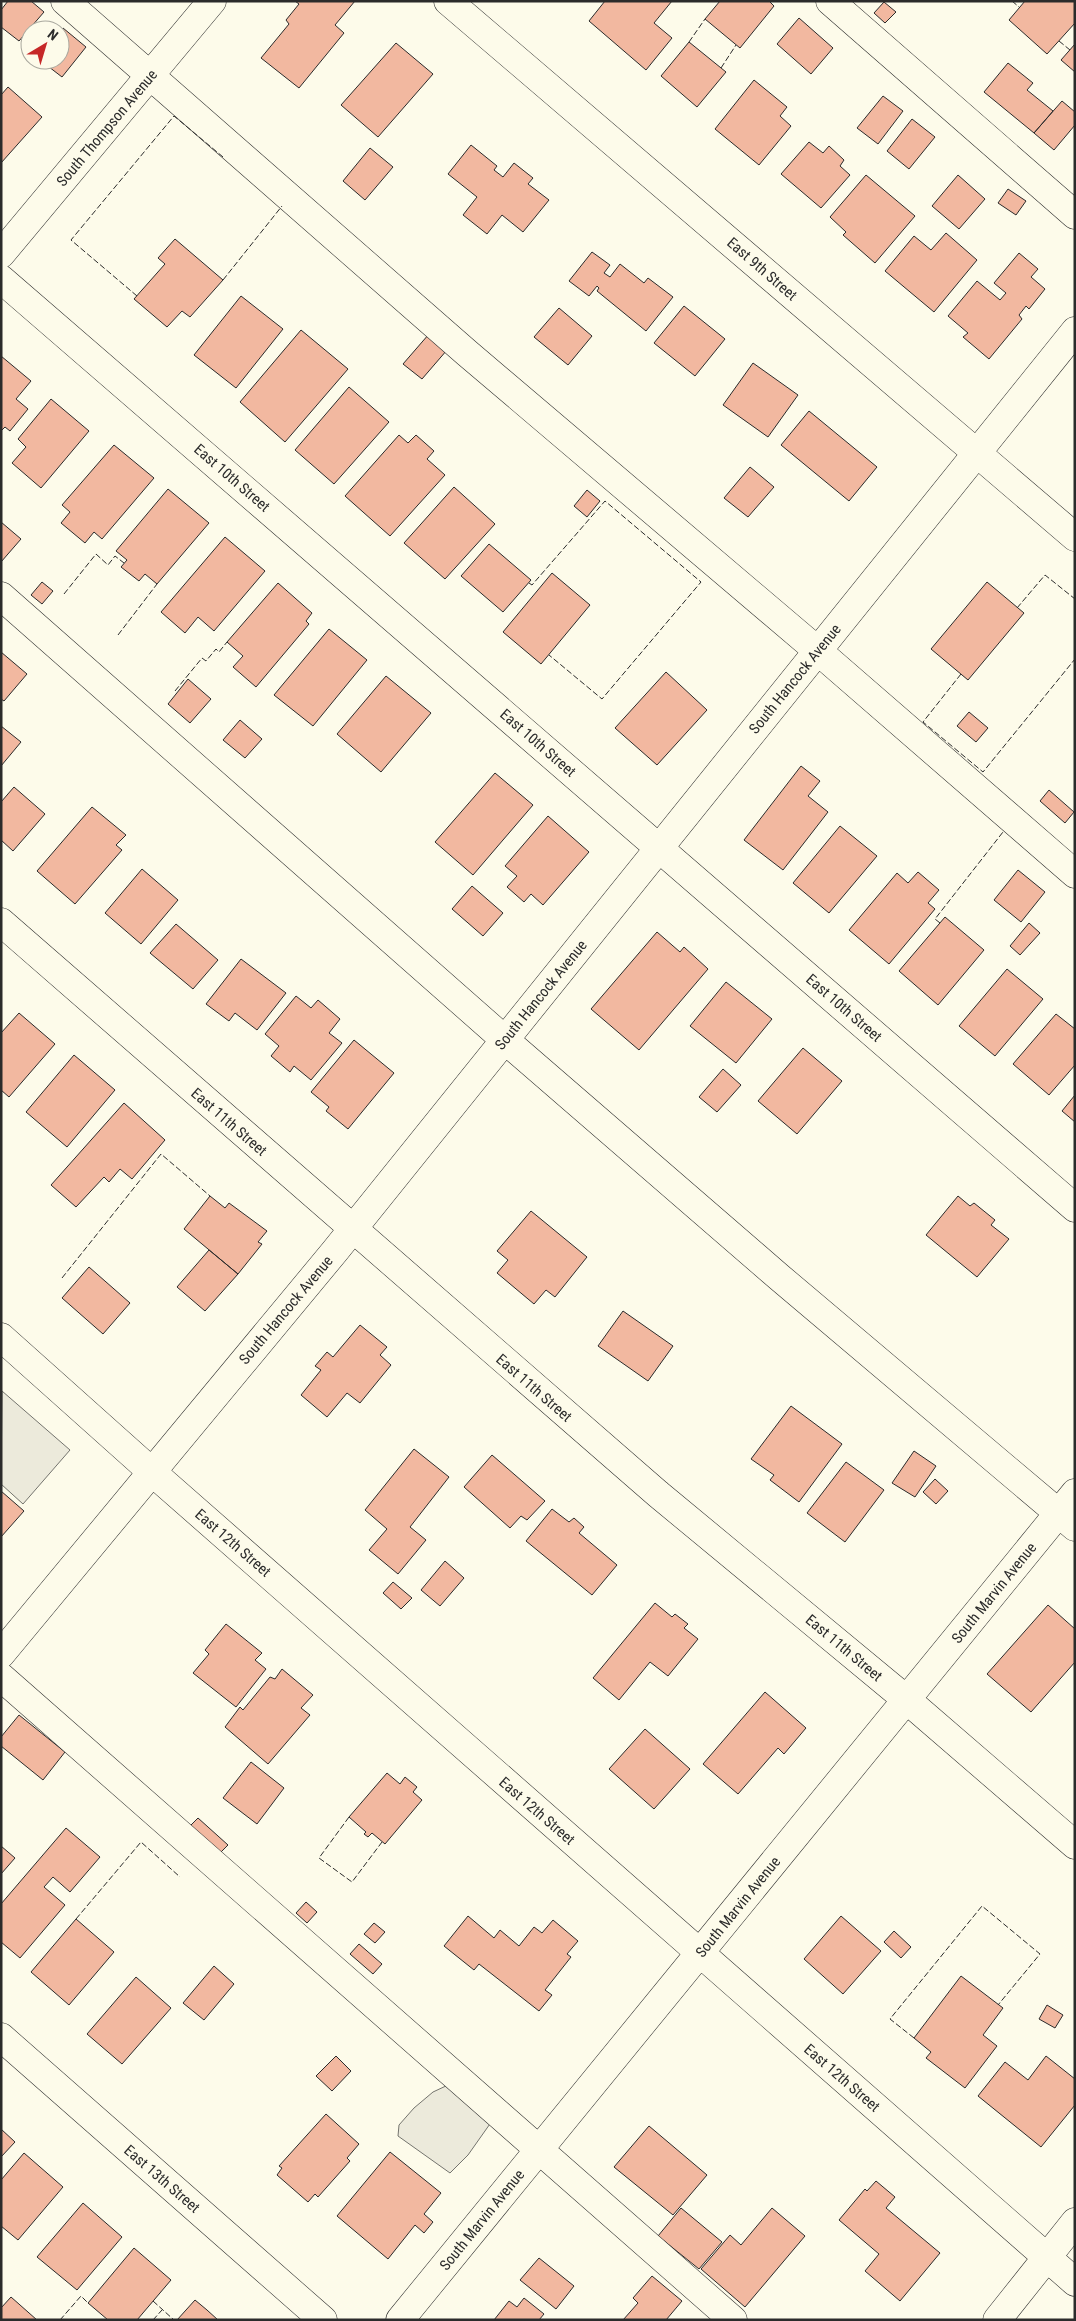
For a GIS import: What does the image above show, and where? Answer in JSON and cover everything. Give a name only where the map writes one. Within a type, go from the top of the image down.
[{"type":"street","points":[[65,1],[467,353],[818,651],[1075,874]]},
{"type":"street","name":"South Thompson Avenue","points":[[1,254],[212,1]]},
{"type":"street","name":"East 9th Street","points":[[448,1],[1075,537]]},
{"type":"street","points":[[830,1],[1075,215]]},
{"type":"street","name":"East 10th Street","points":[[1,279],[1075,1208]]},
{"type":"street","name":"South Hancock Avenue","points":[[1,1654],[352,1230],[1075,331]]},
{"type":"street","points":[[1,596],[505,1040],[779,1277],[1069,1511]]},
{"type":"street","name":"East 11th Street","points":[[1,922],[352,1230],[658,1494],[907,1700],[1075,1845]]},
{"type":"street","name":"East 12th Street","points":[[1,1337],[152,1472],[1075,2282]]},
{"type":"street","name":"South Marvin Avenue","points":[[400,2320],[907,1700],[1069,1511]]},
{"type":"street","points":[[1,1677],[733,2320]]},
{"type":"street","name":"East 13th Street","points":[[1,2037],[323,2320]]},
{"type":"street","points":[[997,2320],[1075,2222]]},
{"type":"shaded area","points":[[2,1391],[70,1450],[23,1504],[1,1484]]},
{"type":"shaded area","points":[[448,2085],[492,2121],[468,2155],[450,2173],[398,2136],[399,2125],[414,2108],[433,2092]]},
{"type":"building","points":[[8,1],[31,1],[44,12],[37,20],[20,20],[19,41],[1,27],[1,10]]},
{"type":"building","points":[[295,1],[355,1],[335,25],[344,33],[299,88],[261,58],[289,24],[286,20],[299,4]]},
{"type":"building","points":[[605,1],[672,1],[654,23],[672,38],[646,70],[589,21]]},
{"type":"building","points":[[720,1],[769,1],[774,6],[740,48],[705,19]]},
{"type":"building","points":[[1025,1],[1075,1],[1075,23],[1047,54],[1009,20]]},
{"type":"building","points":[[884,2],[896,12],[885,23],[874,13]]},
{"type":"building","points":[[799,18],[833,48],[811,74],[777,44]]},
{"type":"building","points":[[70,34],[86,47],[70,67]]},
{"type":"building","points":[[689,42],[726,72],[697,107],[661,76]]},
{"type":"building","points":[[396,43],[433,74],[378,137],[341,105]]},
{"type":"building","points":[[1075,44],[1075,72],[1061,60]]},
{"type":"building","points":[[1008,63],[1033,83],[1027,90],[1053,111],[1034,133],[984,92]]},
{"type":"building","points":[[53,70],[68,70],[62,77]]},
{"type":"building","points":[[754,80],[787,107],[780,116],[791,126],[759,165],[715,129]]},
{"type":"building","points":[[8,87],[42,117],[1,163],[1,95]]},
{"type":"building","points":[[883,96],[903,111],[878,144],[857,128]]},
{"type":"building","points":[[1062,101],[1075,112],[1075,125],[1054,150],[1034,133]]},
{"type":"building","points":[[912,119],[935,137],[909,169],[887,151]]},
{"type":"building","points":[[809,142],[823,153],[829,146],[844,160],[840,166],[850,175],[821,208],[781,174]]},
{"type":"building","points":[[471,145],[497,166],[494,170],[503,177],[514,163],[533,178],[528,184],[549,200],[523,232],[502,215],[487,234],[463,215],[477,197],[448,174]]},
{"type":"building","points":[[370,148],[393,167],[365,200],[343,181]]},
{"type":"building","points":[[866,175],[915,216],[875,263],[843,235],[846,232],[830,217]]},
{"type":"building","points":[[958,175],[985,199],[959,229],[932,206]]},
{"type":"building","points":[[1008,189],[1026,201],[1016,215],[998,203]]},
{"type":"building","points":[[946,233],[977,260],[934,312],[885,271],[914,236],[931,250]]},
{"type":"building","points":[[175,239],[223,280],[190,317],[182,311],[167,327],[134,299],[165,264],[158,258]]},
{"type":"building","points":[[592,252],[610,265],[604,273],[610,277],[620,264],[644,283],[648,278],[673,297],[646,331],[597,291],[599,288],[597,286],[589,296],[569,281]]},
{"type":"building","points":[[1019,253],[1038,269],[1031,277],[1045,289],[1029,309],[1026,306],[1019,315],[1022,319],[989,359],[963,337],[968,333],[948,316],[977,281],[1000,300],[1006,293],[994,283]]},
{"type":"building","points":[[241,296],[283,329],[236,388],[194,355]]},
{"type":"building","points":[[684,306],[725,339],[695,376],[654,343]]},
{"type":"building","points":[[559,308],[592,336],[568,365],[534,337]]},
{"type":"building","points":[[301,330],[348,369],[285,442],[240,402]]},
{"type":"building","points":[[429,334],[447,350],[422,379],[403,364]]},
{"type":"building","points":[[1,356],[31,381],[16,399],[28,409],[10,431],[5,427],[1,431]]},
{"type":"building","points":[[753,363],[798,395],[768,437],[723,405]]},
{"type":"building","points":[[349,387],[389,422],[334,484],[295,450]]},
{"type":"building","points":[[51,399],[89,431],[41,488],[12,463],[26,447],[18,439]]},
{"type":"building","points":[[809,411],[877,467],[849,501],[781,445]]},
{"type":"building","points":[[399,435],[408,443],[416,435],[434,451],[427,459],[445,475],[390,536],[345,496]]},
{"type":"building","points":[[114,445],[154,478],[102,539],[94,532],[85,543],[61,523],[70,512],[62,505]]},
{"type":"building","points":[[750,467],[774,487],[748,517],[724,498]]},
{"type":"building","points":[[454,487],[495,524],[445,579],[404,543]]},
{"type":"building","points":[[168,489],[209,523],[157,584],[145,574],[139,581],[121,567],[127,560],[116,551]]},
{"type":"building","points":[[587,490],[600,501],[587,517],[574,506]]},
{"type":"building","points":[[1,522],[21,539],[1,562]]},
{"type":"building","points":[[225,537],[265,571],[214,631],[198,617],[185,633],[161,612]]},
{"type":"building","points":[[489,544],[531,580],[503,612],[461,576]]},
{"type":"building","points":[[552,573],[590,605],[541,664],[503,632]]},
{"type":"building","points":[[42,582],[53,591],[42,604],[31,595]]},
{"type":"building","points":[[987,582],[1024,613],[968,680],[931,649]]},
{"type":"building","points":[[278,583],[312,613],[306,621],[309,624],[256,687],[233,667],[243,656],[227,642]]},
{"type":"building","points":[[329,629],[367,660],[313,726],[274,695]]},
{"type":"building","points":[[1,652],[27,674],[4,701],[1,699]]},
{"type":"building","points":[[666,672],[707,710],[657,765],[615,728]]},
{"type":"building","points":[[386,676],[431,713],[381,772],[337,734]]},
{"type":"building","points":[[188,679],[211,699],[190,723],[168,704]]},
{"type":"building","points":[[969,712],[988,728],[976,742],[957,726]]},
{"type":"building","points":[[240,720],[262,739],[245,758],[223,740]]},
{"type":"building","points":[[1,726],[21,742],[1,766]]},
{"type":"building","points":[[801,766],[820,781],[808,796],[828,812],[783,870],[744,840]]},
{"type":"building","points":[[495,773],[533,805],[473,875],[435,842]]},
{"type":"building","points":[[14,787],[45,814],[13,851],[1,840],[1,802]]},
{"type":"building","points":[[1049,790],[1074,812],[1065,823],[1040,801]]},
{"type":"building","points":[[92,807],[126,835],[116,845],[122,850],[75,904],[37,871]]},
{"type":"building","points":[[548,816],[589,852],[543,905],[531,894],[524,902],[507,887],[517,876],[505,866]]},
{"type":"building","points":[[840,826],[877,856],[829,913],[793,883]]},
{"type":"building","points":[[142,869],[178,900],[141,944],[105,913]]},
{"type":"building","points":[[1018,870],[1045,892],[1021,922],[994,900]]},
{"type":"building","points":[[918,872],[939,890],[928,903],[935,909],[889,964],[849,930],[897,873],[908,883]]},
{"type":"building","points":[[472,886],[503,913],[483,936],[452,909]]},
{"type":"building","points":[[945,917],[984,950],[938,1005],[899,971]]},
{"type":"building","points":[[1029,923],[1040,933],[1020,955],[1010,946]]},
{"type":"building","points":[[176,924],[218,960],[193,989],[150,953]]},
{"type":"building","points":[[657,932],[680,952],[684,947],[708,969],[639,1050],[591,1009]]},
{"type":"building","points":[[241,959],[286,993],[257,1030],[235,1013],[229,1021],[206,1004]]},
{"type":"building","points":[[1007,969],[1043,999],[995,1056],[959,1026]]},
{"type":"building","points":[[726,982],[772,1019],[736,1063],[690,1026]]},
{"type":"building","points":[[296,996],[311,1008],[318,1000],[340,1019],[329,1033],[342,1043],[311,1080],[294,1066],[290,1072],[271,1056],[279,1046],[265,1034]]},
{"type":"building","points":[[19,1013],[55,1044],[9,1097],[1,1090],[1,1033]]},
{"type":"building","points":[[1056,1014],[1075,1029],[1075,1065],[1049,1095],[1013,1064]]},
{"type":"building","points":[[354,1040],[394,1073],[348,1129],[326,1111],[329,1107],[311,1092]]},
{"type":"building","points":[[803,1048],[842,1081],[797,1134],[758,1101]]},
{"type":"building","points":[[74,1055],[115,1090],[67,1147],[26,1112]]},
{"type":"building","points":[[723,1069],[741,1085],[717,1112],[699,1097]]},
{"type":"building","points":[[1075,1095],[1075,1122],[1062,1111]]},
{"type":"building","points":[[124,1103],[165,1140],[132,1179],[120,1169],[109,1182],[104,1177],[76,1207],[51,1185]]},
{"type":"building","points":[[210,1196],[225,1208],[229,1203],[267,1231],[258,1242],[262,1244],[238,1274],[184,1229]]},
{"type":"building","points":[[958,1196],[970,1206],[974,1203],[995,1220],[991,1225],[1009,1239],[977,1277],[926,1235]]},
{"type":"building","points":[[531,1211],[587,1257],[555,1297],[546,1290],[534,1304],[497,1273],[508,1260],[497,1251]]},
{"type":"building","points":[[209,1250],[238,1274],[205,1311],[177,1287]]},
{"type":"building","points":[[89,1267],[130,1303],[103,1334],[62,1298]]},
{"type":"building","points":[[623,1311],[673,1346],[648,1381],[598,1346]]},
{"type":"building","points":[[360,1325],[387,1347],[380,1355],[391,1365],[360,1403],[347,1393],[327,1417],[301,1395],[321,1370],[315,1366],[327,1352],[333,1357]]},
{"type":"building","points":[[791,1406],[842,1444],[799,1502],[770,1480],[774,1475],[751,1459]]},
{"type":"building","points":[[414,1449],[449,1477],[410,1527],[426,1540],[398,1574],[369,1550],[387,1529],[365,1510]]},
{"type":"building","points":[[914,1451],[936,1466],[915,1497],[892,1483]]},
{"type":"building","points":[[492,1455],[545,1501],[527,1520],[521,1516],[510,1528],[464,1487]]},
{"type":"building","points":[[846,1462],[884,1490],[845,1542],[807,1513]]},
{"type":"building","points":[[935,1479],[948,1491],[936,1504],[923,1492]]},
{"type":"building","points":[[1,1491],[24,1511],[1,1537]]},
{"type":"building","points":[[552,1509],[569,1522],[574,1518],[584,1527],[579,1533],[617,1565],[592,1595],[526,1541]]},
{"type":"building","points":[[445,1561],[464,1578],[440,1606],[421,1590]]},
{"type":"building","points":[[393,1582],[412,1598],[401,1609],[383,1593]]},
{"type":"building","points":[[655,1603],[672,1617],[675,1614],[688,1624],[684,1628],[698,1639],[668,1676],[650,1662],[619,1700],[593,1678]]},
{"type":"building","points":[[1048,1605],[1075,1629],[1075,1662],[1031,1712],[987,1674]]},
{"type":"building","points":[[226,1624],[262,1653],[255,1660],[266,1669],[236,1707],[193,1673],[209,1654],[205,1650]]},
{"type":"building","points":[[282,1669],[313,1695],[301,1708],[310,1715],[268,1764],[225,1727],[240,1707],[243,1710],[270,1677],[275,1679]]},
{"type":"building","points":[[765,1692],[806,1728],[784,1754],[778,1748],[738,1794],[703,1764]]},
{"type":"building","points":[[19,1715],[65,1752],[43,1780],[1,1746],[1,1737]]},
{"type":"building","points":[[645,1729],[690,1769],[654,1809],[609,1769]]},
{"type":"building","points":[[251,1762],[284,1788],[257,1824],[223,1798]]},
{"type":"building","points":[[387,1773],[400,1784],[405,1777],[417,1787],[413,1792],[422,1800],[385,1844],[372,1833],[368,1837],[364,1834],[366,1832],[349,1817]]},
{"type":"building","points":[[198,1818],[228,1845],[216,1857],[187,1829]]},
{"type":"building","points":[[66,1828],[100,1857],[70,1892],[53,1877],[44,1887],[65,1905],[20,1958],[1,1942],[1,1904]]},
{"type":"building","points":[[1,1846],[15,1858],[1,1874]]},
{"type":"building","points":[[306,1902],[317,1912],[307,1923],[296,1913]]},
{"type":"building","points":[[468,1916],[494,1938],[500,1930],[519,1946],[534,1927],[542,1933],[553,1920],[578,1941],[567,1954],[571,1957],[545,1990],[552,1995],[539,2011],[479,1964],[474,1970],[444,1946]]},
{"type":"building","points":[[841,1916],[881,1951],[843,1994],[804,1959]]},
{"type":"building","points":[[76,1919],[114,1952],[69,2005],[31,1972]]},
{"type":"building","points":[[374,1923],[385,1932],[375,1943],[364,1934]]},
{"type":"building","points":[[894,1931],[911,1947],[901,1958],[884,1942]]},
{"type":"building","points":[[359,1944],[382,1964],[373,1974],[350,1954]]},
{"type":"building","points":[[214,1966],[234,1984],[204,2020],[183,2003]]},
{"type":"building","points":[[961,1976],[1003,2008],[983,2035],[997,2046],[965,2088],[926,2058],[931,2052],[914,2038]]},
{"type":"building","points":[[136,1977],[171,2008],[122,2064],[87,2034]]},
{"type":"building","points":[[1047,2005],[1063,2015],[1055,2028],[1039,2019]]},
{"type":"building","points":[[336,2056],[351,2071],[332,2091],[316,2076]]},
{"type":"building","points":[[1046,2056],[1075,2079],[1075,2105],[1041,2147],[978,2096],[1005,2062],[1028,2080]]},
{"type":"building","points":[[326,2114],[359,2144],[347,2158],[350,2161],[318,2197],[315,2194],[308,2202],[277,2175],[282,2168],[279,2166]]},
{"type":"building","points":[[649,2126],[707,2175],[673,2215],[614,2167]]},
{"type":"building","points":[[1,2129],[15,2142],[1,2157]]},
{"type":"building","points":[[390,2152],[441,2193],[424,2214],[433,2222],[424,2233],[415,2225],[388,2259],[337,2216]]},
{"type":"building","points":[[24,2153],[63,2187],[18,2240],[1,2226],[1,2180]]},
{"type":"building","points":[[876,2181],[895,2197],[886,2208],[940,2253],[900,2301],[865,2271],[879,2254],[839,2220],[865,2189],[867,2191]]},
{"type":"building","points":[[83,2203],[122,2237],[77,2290],[37,2257]]},
{"type":"building","points":[[681,2208],[722,2242],[699,2269],[658,2236]]},
{"type":"building","points":[[772,2208],[805,2236],[745,2307],[701,2269],[730,2235],[741,2245]]},
{"type":"building","points":[[134,2248],[171,2280],[137,2320],[108,2320],[88,2303]]},
{"type":"building","points":[[539,2258],[574,2286],[556,2309],[520,2280]]},
{"type":"building","points":[[652,2276],[682,2301],[666,2320],[623,2320],[638,2303],[633,2298]]},
{"type":"building","points":[[11,2297],[37,2320],[1,2320],[1,2308]]},
{"type":"building","points":[[524,2298],[544,2314],[539,2320],[494,2320],[509,2301],[517,2307]]},
{"type":"building","points":[[195,2300],[207,2310],[218,2320],[177,2320]]},
{"type":"fence","points":[[1012,1],[1019,7]]},
{"type":"fence","points":[[689,42],[705,19]]},
{"type":"fence","points":[[1059,41],[1070,50]]},
{"type":"fence","points":[[721,68],[736,45]]},
{"type":"fence","points":[[137,296],[71,240],[174,116],[223,157]]},
{"type":"fence","points":[[223,280],[282,206]]},
{"type":"fence","points":[[529,583],[532,585],[605,501],[701,582],[602,699],[549,655]]},
{"type":"fence","points":[[64,594],[96,554],[108,565],[115,556],[124,563]]},
{"type":"fence","points":[[1017,608],[1045,575],[1075,599]]},
{"type":"fence","points":[[118,635],[157,584]]},
{"type":"fence","points":[[175,691],[202,658],[206,661],[216,649],[219,652],[227,642]]},
{"type":"fence","points":[[961,674],[923,722],[983,772],[1075,659]]},
{"type":"fence","points":[[940,923],[935,919],[1003,832]]},
{"type":"fence","points":[[62,1278],[161,1154],[210,1196]]},
{"type":"fence","points":[[349,1817],[319,1858],[352,1882],[382,1842]]},
{"type":"fence","points":[[76,1919],[141,1842],[180,1877]]},
{"type":"fence","points":[[914,2038],[890,2019],[982,1906],[1040,1954],[998,2005]]},
{"type":"fence","points":[[60,2320],[81,2296],[88,2303]]},
{"type":"fence","points":[[153,2301],[174,2320]]},
{"type":"fence","points":[[153,2320],[162,2310]]}]
